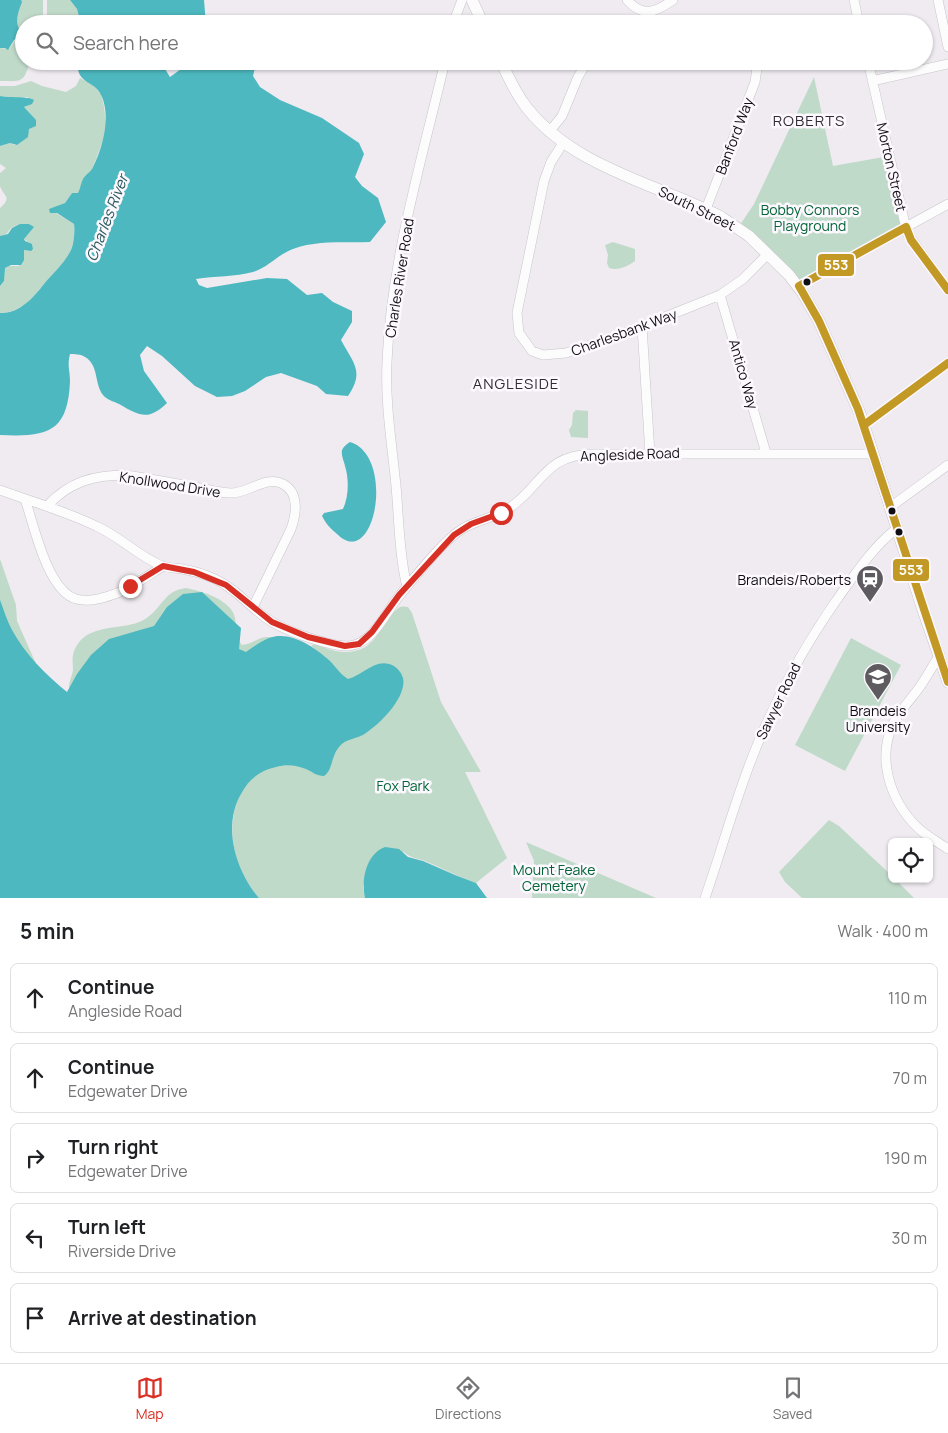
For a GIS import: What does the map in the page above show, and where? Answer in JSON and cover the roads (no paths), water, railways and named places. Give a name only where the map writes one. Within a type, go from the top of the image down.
[{"type":"main road","points":[[472,0],[479,15]]},
{"type":"main road","name":"South Street","points":[[506,70],[521,100],[549,132],[563,143],[594,161],[706,210],[738,228],[768,254],[799,286],[819,321],[864,425],[889,508],[948,682]]},
{"type":"street","points":[[456,15],[462,0]]},
{"type":"street","points":[[627,0],[639,10],[650,12],[659,9],[673,0]]},
{"type":"street","points":[[854,0],[857,15]]},
{"type":"street","points":[[938,0],[948,47]]},
{"type":"street","points":[[933,67],[948,64]]},
{"type":"street","name":"Charles River Road","points":[[407,587],[403,568],[389,424],[386,385],[388,341],[400,258],[443,70]]},
{"type":"street","points":[[549,132],[562,116],[582,70]]},
{"type":"street","name":"Banford Way","points":[[706,210],[755,82],[757,70]]},
{"type":"street","name":"Morton Street","points":[[870,70],[906,227],[911,240],[948,290]]},
{"type":"street","points":[[872,81],[921,70]]},
{"type":"street","name":"Charlesbank Way","points":[[563,143],[551,162],[544,181],[518,301],[516,321],[519,334],[532,351],[550,356],[574,350],[642,326],[720,295],[743,279],[768,254]]},
{"type":"street","points":[[799,286],[948,204]]},
{"type":"street","name":"Antico Way","points":[[720,295],[766,453]]},
{"type":"street","points":[[642,326],[650,454]]},
{"type":"street","points":[[864,425],[948,363]]},
{"type":"street","name":"Angleside Road","points":[[0,490],[47,506],[110,533],[146,558],[163,566],[194,572],[217,580],[231,588],[272,622],[308,637],[345,646],[359,644],[372,632],[407,587],[454,535],[471,524],[491,518],[510,508],[556,463],[565,458],[583,454],[873,454]]},
{"type":"street","points":[[889,508],[948,465]]},
{"type":"street","name":"Knollwood Drive","points":[[47,506],[56,496],[71,486],[111,475],[126,475],[217,492],[234,493],[269,482],[278,482],[286,485],[294,498],[296,507],[295,518],[253,606]]},
{"type":"street","points":[[25,499],[52,576],[65,593],[74,598],[96,600],[120,592],[163,566]]},
{"type":"street","name":"Sawyer Road","points":[[705,898],[751,760],[785,684],[810,640],[844,589],[896,528]]},
{"type":"street","points":[[939,656],[920,687],[895,721],[888,738],[886,761],[890,781],[902,809],[918,828],[948,849]]},
{"type":"water","points":[[0,0],[21,0],[18,15],[15,15],[15,39],[8,50],[0,48]]},
{"type":"water","points":[[70,0],[204,0],[205,15],[79,15],[77,9]]},
{"type":"water","name":"Charles River","points":[[78,70],[166,70],[170,77],[180,70],[254,70],[253,76],[260,87],[280,100],[322,118],[359,143],[364,154],[355,177],[362,186],[378,198],[386,222],[370,242],[311,244],[282,254],[264,267],[253,272],[196,279],[199,285],[207,288],[267,278],[287,279],[307,295],[322,293],[333,302],[352,311],[352,322],[341,340],[353,361],[356,373],[356,380],[348,396],[326,394],[317,386],[281,373],[266,377],[245,391],[232,396],[217,397],[195,386],[162,356],[147,346],[140,355],[144,371],[167,403],[160,409],[144,415],[138,414],[105,397],[100,390],[94,369],[89,360],[82,355],[70,354],[68,398],[65,412],[59,421],[52,428],[42,433],[0,435],[0,313],[13,311],[25,304],[62,264],[71,250],[74,224],[57,213],[50,213],[49,209],[65,203],[72,193],[78,193],[83,179],[93,167],[103,140],[106,120],[104,101],[97,89],[79,74]]},
{"type":"water","points":[[0,96],[34,100],[32,104],[24,107],[36,120],[36,126],[29,129],[28,137],[17,145],[10,143],[0,146]]},
{"type":"water","points":[[20,224],[29,224],[34,227],[24,239],[32,244],[33,249],[31,251],[24,250],[24,260],[21,265],[11,265],[5,268],[4,281],[0,286],[0,236],[8,234],[12,228]]},
{"type":"water","points":[[350,442],[364,452],[373,468],[376,487],[375,508],[370,525],[362,538],[350,542],[337,534],[322,516],[324,513],[343,509],[345,504],[348,482],[342,450]]},
{"type":"water","points":[[202,592],[241,628],[239,649],[246,652],[263,641],[277,636],[293,638],[316,650],[348,679],[370,667],[382,663],[388,664],[397,668],[403,678],[401,693],[397,701],[392,709],[372,729],[342,744],[336,751],[329,770],[324,776],[298,767],[280,766],[260,773],[244,789],[235,807],[232,834],[238,862],[259,898],[0,898],[0,600],[10,627],[17,639],[44,671],[67,692],[91,655],[109,639],[154,626],[167,607],[183,594]]},
{"type":"water","points":[[385,847],[399,849],[408,857],[423,861],[476,883],[487,898],[365,898],[366,868],[373,855]]},
{"type":"place","name":"Brandeis/Roberts","points":[[870,603]]},
{"type":"place","name":"Brandeis University","points":[[878,701]]},
{"type":"district","name":"ROBERTS","points":[[809,120]]},
{"type":"district","name":"ANGLESIDE","points":[[516,383]]},
{"type":"park label","name":"Bobby Connors Playground","points":[[810,217]]},
{"type":"park label","name":"Fox Park","points":[[403,785]]},
{"type":"park label","name":"Mount Feake Cemetery","points":[[554,878]]}]
